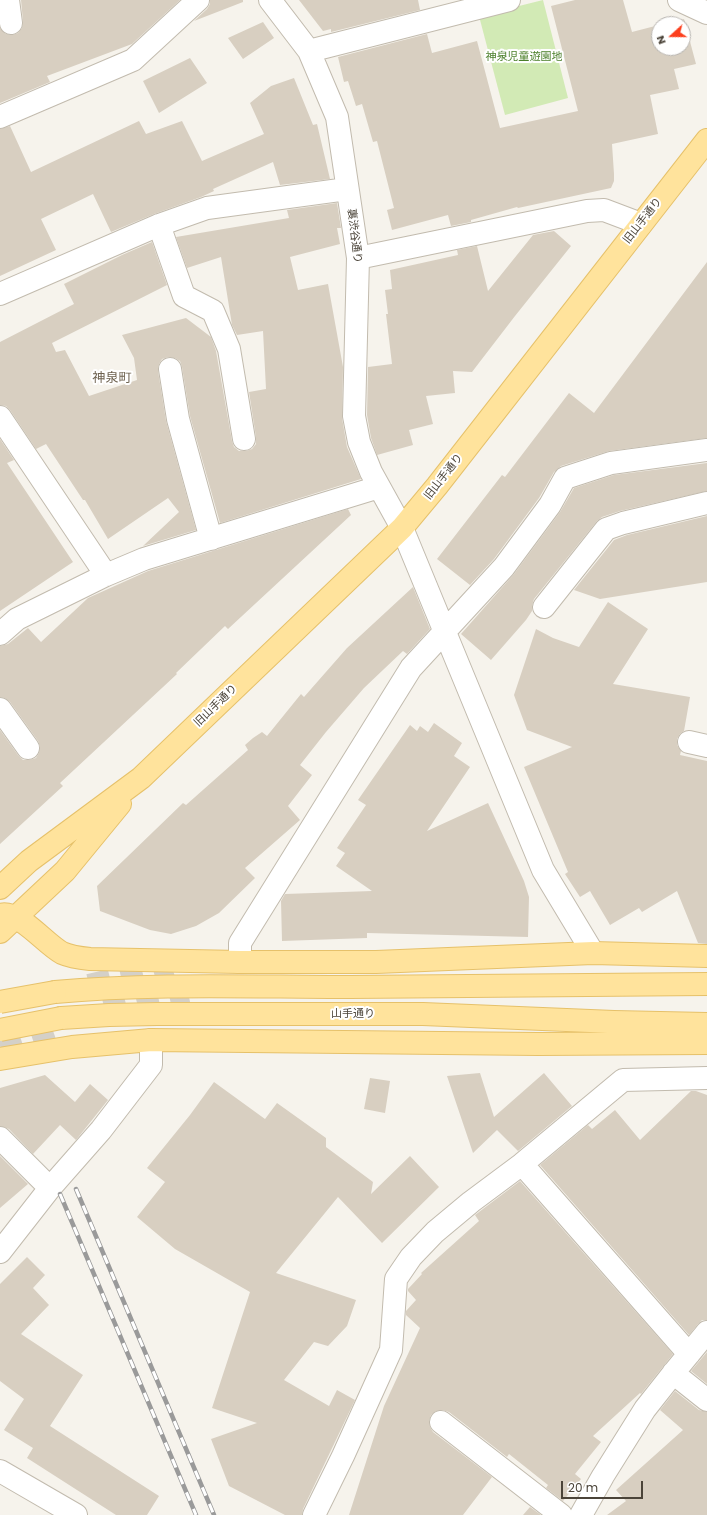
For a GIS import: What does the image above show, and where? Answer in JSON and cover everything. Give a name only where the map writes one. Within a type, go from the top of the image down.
[{"type":"main road","name":"旧山手通り","points":[[0,932],[8,916],[65,871],[141,778],[402,528],[442,480],[707,140]]},
{"type":"main road","name":"旧山手通り","points":[[0,888],[29,861],[141,778]]},
{"type":"main road","points":[[8,916],[63,953],[76,958],[90,959],[240,962],[376,962],[593,953],[707,956]]},
{"type":"main road","points":[[0,1002],[55,992],[103,987],[428,987],[707,984]]},
{"type":"main road","name":"山手通り","points":[[0,1030],[61,1018],[157,1014],[423,1014],[614,1022],[707,1024]]},
{"type":"main road","points":[[0,1059],[65,1048],[151,1040],[538,1044],[707,1043]]},
{"type":"street","points":[[8,0],[11,23]]},
{"type":"street","points":[[0,117],[133,60],[198,0]]},
{"type":"street","name":"裏渋谷通り","points":[[270,0],[309,51],[336,117],[358,258],[354,416],[356,430],[363,453],[379,488],[402,528],[543,870],[593,953]]},
{"type":"street","points":[[679,0],[707,13]]},
{"type":"street","points":[[309,51],[503,1]]},
{"type":"street","points":[[0,294],[159,225],[207,208],[347,189]]},
{"type":"street","points":[[358,258],[587,211],[604,210],[641,224]]},
{"type":"street","points":[[159,225],[184,296],[214,311],[229,349],[244,439]]},
{"type":"street","points":[[170,369],[178,419],[211,539]]},
{"type":"street","points":[[0,417],[106,574]]},
{"type":"street","points":[[240,962],[240,943],[411,668],[504,567],[550,505],[565,478],[611,463],[707,450]]},
{"type":"street","points":[[0,634],[17,619],[106,574],[144,559],[379,488]]},
{"type":"street","points":[[544,607],[606,529],[623,523],[707,503]]},
{"type":"street","points":[[0,709],[28,748]]},
{"type":"street","points":[[0,1252],[50,1188],[101,1130],[151,1065],[151,1040]]},
{"type":"street","points":[[314,1515],[343,1456],[391,1350],[396,1279],[411,1257],[435,1232],[471,1202],[522,1164],[623,1080],[707,1078]]},
{"type":"street","points":[[0,1138],[50,1188]]},
{"type":"street","points":[[522,1164],[689,1354]]},
{"type":"street","points":[[581,1515],[603,1476],[645,1409],[707,1332]]},
{"type":"street","points":[[673,1373],[707,1400]]},
{"type":"street","points":[[441,1422],[561,1515]]},
{"type":"street","points":[[0,1471],[76,1515]]},
{"type":"green space","name":"神泉児童遊園地","points":[[543,0],[568,98],[505,115],[479,16]]},
{"type":"building","points":[[21,0],[180,0],[132,44],[47,76],[50,82],[0,103],[0,28],[6,34],[12,35],[18,33],[22,28],[23,21]]},
{"type":"building","points":[[210,0],[243,0],[243,2],[194,21],[207,9],[210,4]]},
{"type":"building","points":[[299,0],[418,0],[420,10],[331,32],[331,29],[323,31]]},
{"type":"building","points":[[575,0],[623,0],[632,32],[651,27],[651,56],[691,56],[691,45],[696,64],[674,69],[679,89],[650,95],[658,134],[612,144],[614,181],[611,188],[517,207],[471,220],[471,222],[451,226],[448,215],[392,230],[387,210],[394,208],[377,141],[373,142],[362,104],[356,106],[348,81],[344,82],[338,57],[427,34],[432,53],[477,41],[500,128],[578,111],[551,6]]},
{"type":"building","points":[[263,22],[274,38],[243,59],[228,38]]},
{"type":"building","points":[[190,58],[207,83],[159,113],[143,81]]},
{"type":"building","points":[[294,78],[313,125],[317,124],[330,179],[280,185],[273,162],[213,189],[214,191],[201,197],[111,232],[93,194],[41,219],[56,250],[0,276],[0,129],[10,126],[31,172],[139,121],[146,134],[182,121],[202,161],[264,134],[250,103],[271,86]]},
{"type":"building","points":[[337,203],[341,228],[337,228],[340,244],[290,257],[298,290],[328,284],[343,367],[342,418],[347,447],[361,479],[220,523],[190,416],[182,367],[180,361],[175,358],[168,357],[162,359],[159,364],[158,371],[166,421],[196,530],[143,546],[179,512],[168,498],[108,539],[85,500],[83,500],[46,444],[36,449],[10,410],[6,406],[0,405],[0,342],[74,304],[64,284],[152,242],[167,285],[52,343],[56,352],[65,350],[89,396],[137,380],[134,358],[122,335],[186,318],[211,337],[216,351],[234,447],[239,451],[252,449],[256,444],[256,437],[249,392],[266,389],[263,331],[237,335],[232,325],[221,257],[187,268],[176,237],[289,218],[287,210]]},
{"type":"building","points":[[554,231],[571,246],[472,372],[453,371],[455,393],[426,396],[433,424],[409,430],[413,445],[377,455],[371,438],[367,415],[368,367],[392,364],[386,314],[388,314],[385,290],[392,289],[390,270],[458,255],[457,250],[477,246],[488,291],[533,235]]},
{"type":"building","points":[[707,262],[707,438],[609,451],[561,466],[554,472],[539,498],[494,559],[470,585],[437,559],[502,475],[505,477],[569,393],[594,413]]},
{"type":"building","points":[[0,439],[14,460],[7,463],[73,562],[0,611]]},
{"type":"building","points":[[707,463],[707,491],[620,511],[602,517],[597,521],[534,599],[532,611],[526,620],[491,660],[461,634],[514,574],[560,512],[574,488],[614,475]]},
{"type":"building","points":[[348,509],[351,515],[228,629],[225,626],[176,673],[177,674],[60,783],[63,786],[0,844],[0,730],[23,760],[36,758],[40,747],[38,741],[10,702],[5,698],[0,697],[0,646],[8,644],[28,628],[41,642],[88,598],[148,571]]},
{"type":"building","points":[[707,516],[707,582],[600,599],[574,590],[614,540],[627,535]]},
{"type":"building","points":[[413,587],[430,629],[407,654],[403,651],[364,688],[300,765],[312,775],[288,806],[300,820],[245,868],[255,878],[219,913],[196,926],[171,934],[150,930],[100,911],[97,886],[183,803],[186,805],[248,750],[245,745],[262,732],[267,736],[301,694],[304,697],[347,648]]},
{"type":"building","points":[[608,602],[648,629],[613,684],[690,697],[684,731],[677,739],[677,745],[681,751],[680,755],[707,761],[707,944],[698,943],[677,891],[642,912],[639,908],[610,925],[590,891],[580,897],[565,874],[568,872],[524,767],[572,747],[527,730],[514,695],[536,629],[553,638],[579,647]]},
{"type":"building","points":[[434,723],[462,743],[454,756],[470,767],[427,831],[488,803],[524,881],[529,897],[528,937],[367,933],[367,938],[282,941],[281,901],[285,894],[372,891],[336,866],[345,853],[337,848],[366,805],[358,800],[410,725],[417,731],[420,726],[428,732]]},
{"type":"building","points":[[480,1073],[494,1117],[544,1073],[572,1106],[518,1151],[497,1130],[473,1153],[447,1076]]},
{"type":"building","points":[[45,1075],[75,1102],[90,1084],[108,1100],[76,1140],[60,1125],[33,1154],[9,1129],[0,1126],[0,1088]]},
{"type":"building","points":[[370,1078],[390,1081],[385,1113],[364,1109]]},
{"type":"building","points":[[214,1082],[265,1119],[277,1103],[326,1138],[326,1147],[373,1182],[371,1194],[410,1156],[439,1187],[382,1243],[338,1197],[276,1273],[356,1300],[347,1326],[328,1346],[314,1342],[284,1380],[329,1406],[337,1390],[355,1400],[303,1509],[302,1515],[285,1515],[229,1486],[211,1439],[257,1423],[212,1408],[250,1292],[175,1249],[137,1217],[165,1182],[147,1168],[190,1115]]},
{"type":"building","points":[[691,1091],[696,1091],[707,1095],[707,1320],[702,1320],[689,1335],[540,1165],[588,1125],[592,1129],[615,1110],[640,1140]]},
{"type":"building","points":[[0,1156],[28,1184],[0,1208]]},
{"type":"building","points":[[520,1181],[673,1354],[641,1394],[640,1393],[593,1436],[601,1442],[575,1474],[581,1479],[563,1501],[546,1488],[548,1485],[509,1454],[507,1457],[449,1412],[442,1410],[436,1411],[431,1415],[429,1421],[433,1432],[492,1477],[463,1515],[349,1515],[384,1406],[420,1328],[406,1315],[406,1311],[416,1300],[408,1289],[422,1274],[421,1273],[479,1221],[475,1215]]},
{"type":"building","points":[[27,1257],[45,1275],[33,1288],[49,1305],[21,1334],[83,1375],[50,1426],[159,1496],[147,1515],[116,1515],[27,1458],[33,1448],[4,1430],[24,1399],[0,1381],[0,1284]]},
{"type":"building","points":[[707,1352],[707,1384],[691,1371]]},
{"type":"building","points":[[675,1391],[699,1410],[707,1412],[707,1515],[607,1515],[626,1501],[616,1490],[683,1430],[660,1410]]},
{"type":"building","points":[[530,1507],[541,1515],[523,1515]]},
{"type":"tunnel","points":[[89,985],[172,965]]},
{"type":"tunnel","points":[[105,1011],[188,992]]},
{"type":"tunnel","points":[[0,1046],[53,1027]]},
{"type":"railway","points":[[76,1189],[214,1515]]},
{"type":"railway","points":[[60,1194],[196,1515]]},
{"type":"district","name":"神泉町","points":[[112,379]]}]
